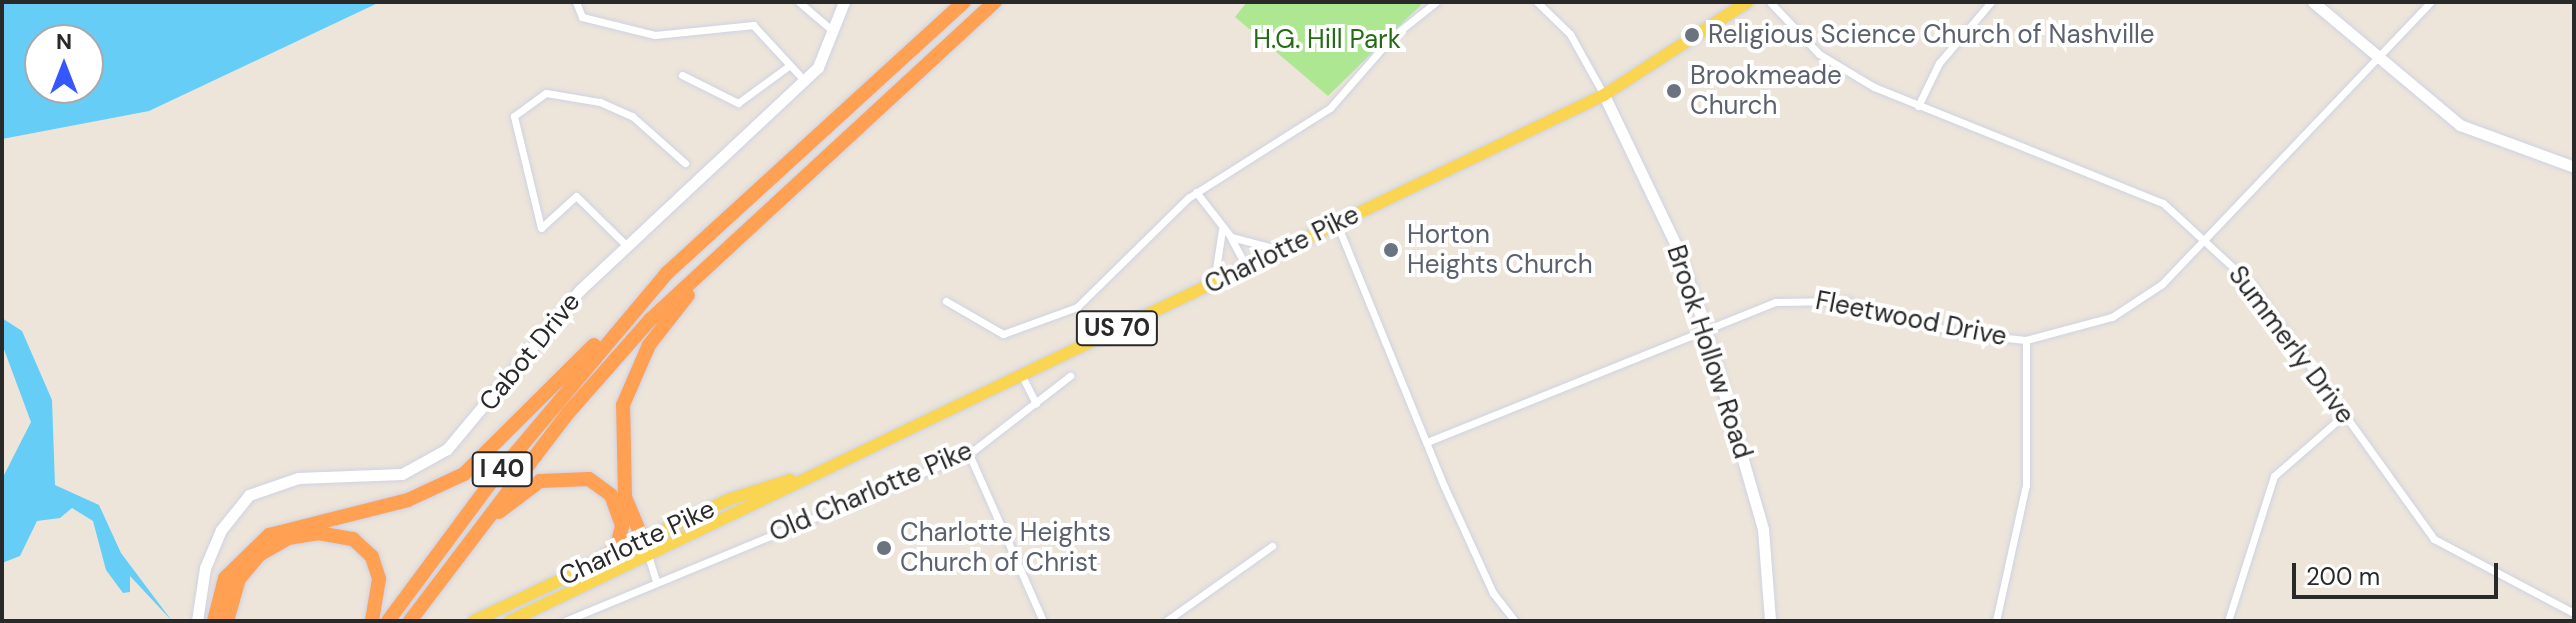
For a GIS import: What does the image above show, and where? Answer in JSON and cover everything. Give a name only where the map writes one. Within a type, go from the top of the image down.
[{"type":"highway","name":"I 40","points":[[388,621],[622,321],[964,2]]},
{"type":"highway","name":"I 40","points":[[410,621],[568,413],[722,251],[995,2]]},
{"type":"highway","points":[[643,540],[625,497],[623,405],[649,345],[722,251]]},
{"type":"highway","points":[[214,621],[225,578],[269,535],[408,500],[464,474],[622,321]]},
{"type":"highway","points":[[480,527],[540,481],[589,479],[611,495],[622,526],[617,546],[602,560]]},
{"type":"highway","points":[[227,621],[239,579],[259,555],[288,538],[318,533],[353,539],[372,557],[379,579],[372,621]]},
{"type":"main road","name":"Charlotte Pike","points":[[510,621],[805,476],[1285,250],[1604,95],[1747,2]]},
{"type":"main road","name":"Charlotte Pike","points":[[474,621],[730,499],[805,476]]},
{"type":"main road","points":[[643,540],[648,555]]},
{"type":"street","points":[[576,2],[582,17],[655,35],[753,25],[804,80]]},
{"type":"street","points":[[799,2],[834,33]]},
{"type":"street","name":"Cabot Drive","points":[[197,621],[205,568],[221,530],[249,495],[298,478],[402,474],[447,449],[580,290],[804,80],[834,33],[844,2]]},
{"type":"street","points":[[946,301],[1003,334],[1058,318],[1115,278],[1196,192],[1309,125],[1392,37],[1436,2]]},
{"type":"street","points":[[1537,2],[1570,34],[1604,95]]},
{"type":"street","name":"Summerly Drive","points":[[1770,2],[1819,54],[1918,106],[2124,182],[2205,239],[2250,283],[2434,539],[2574,613]]},
{"type":"street","points":[[1918,106],[1939,63],[1991,2]]},
{"type":"street","points":[[2313,2],[2378,60],[2460,125],[2574,167]]},
{"type":"street","name":"Fleetwood Drive","points":[[1427,442],[1776,302],[1814,298],[1958,333],[2026,340],[2112,317],[2162,284],[2431,2]]},
{"type":"street","points":[[682,75],[738,103],[790,65]]},
{"type":"street","points":[[627,246],[576,196],[541,228],[514,116],[546,93],[600,102],[632,116],[685,163]]},
{"type":"street","name":"Brook Hollow Road","points":[[1604,95],[1675,243],[1705,328],[1763,529],[1770,621]]},
{"type":"street","points":[[1196,192],[1222,230],[1231,237],[1285,250]]},
{"type":"street","points":[[1337,224],[1493,593],[1515,621]]},
{"type":"street","points":[[1214,283],[1222,230]]},
{"type":"street","points":[[1231,237],[1247,268]]},
{"type":"street","points":[[1996,621],[2026,485],[2026,340]]},
{"type":"street","points":[[1021,374],[1036,403]]},
{"type":"street","name":"Old Charlotte Pike","points":[[565,621],[969,454],[1070,376]]},
{"type":"street","points":[[2228,621],[2274,476],[2345,414]]},
{"type":"street","points":[[969,454],[1043,621]]},
{"type":"street","points":[[1166,621],[1272,546]]},
{"type":"street","points":[[648,555],[656,582]]},
{"type":"green space","name":"H.G. Hill Park","points":[[1247,2],[1424,2],[1328,96],[1235,17]]},
{"type":"water","points":[[2,2],[380,2],[149,111],[2,139]]},
{"type":"water","points":[[2,318],[22,331],[52,400],[55,485],[99,505],[121,553],[172,621],[130,576],[130,592],[123,593],[106,570],[93,521],[72,508],[60,518],[37,521],[20,556],[2,563],[2,479],[31,422],[2,344]]},
{"type":"place","name":"Religious Science Church of Nashville","points":[[1692,35]]},
{"type":"place","name":"Brookmeade Church","points":[[1674,91]]},
{"type":"place","name":"Horton Heights Church","points":[[1391,250]]},
{"type":"place","name":"Charlotte Heights Church of Christ","points":[[884,548]]}]
